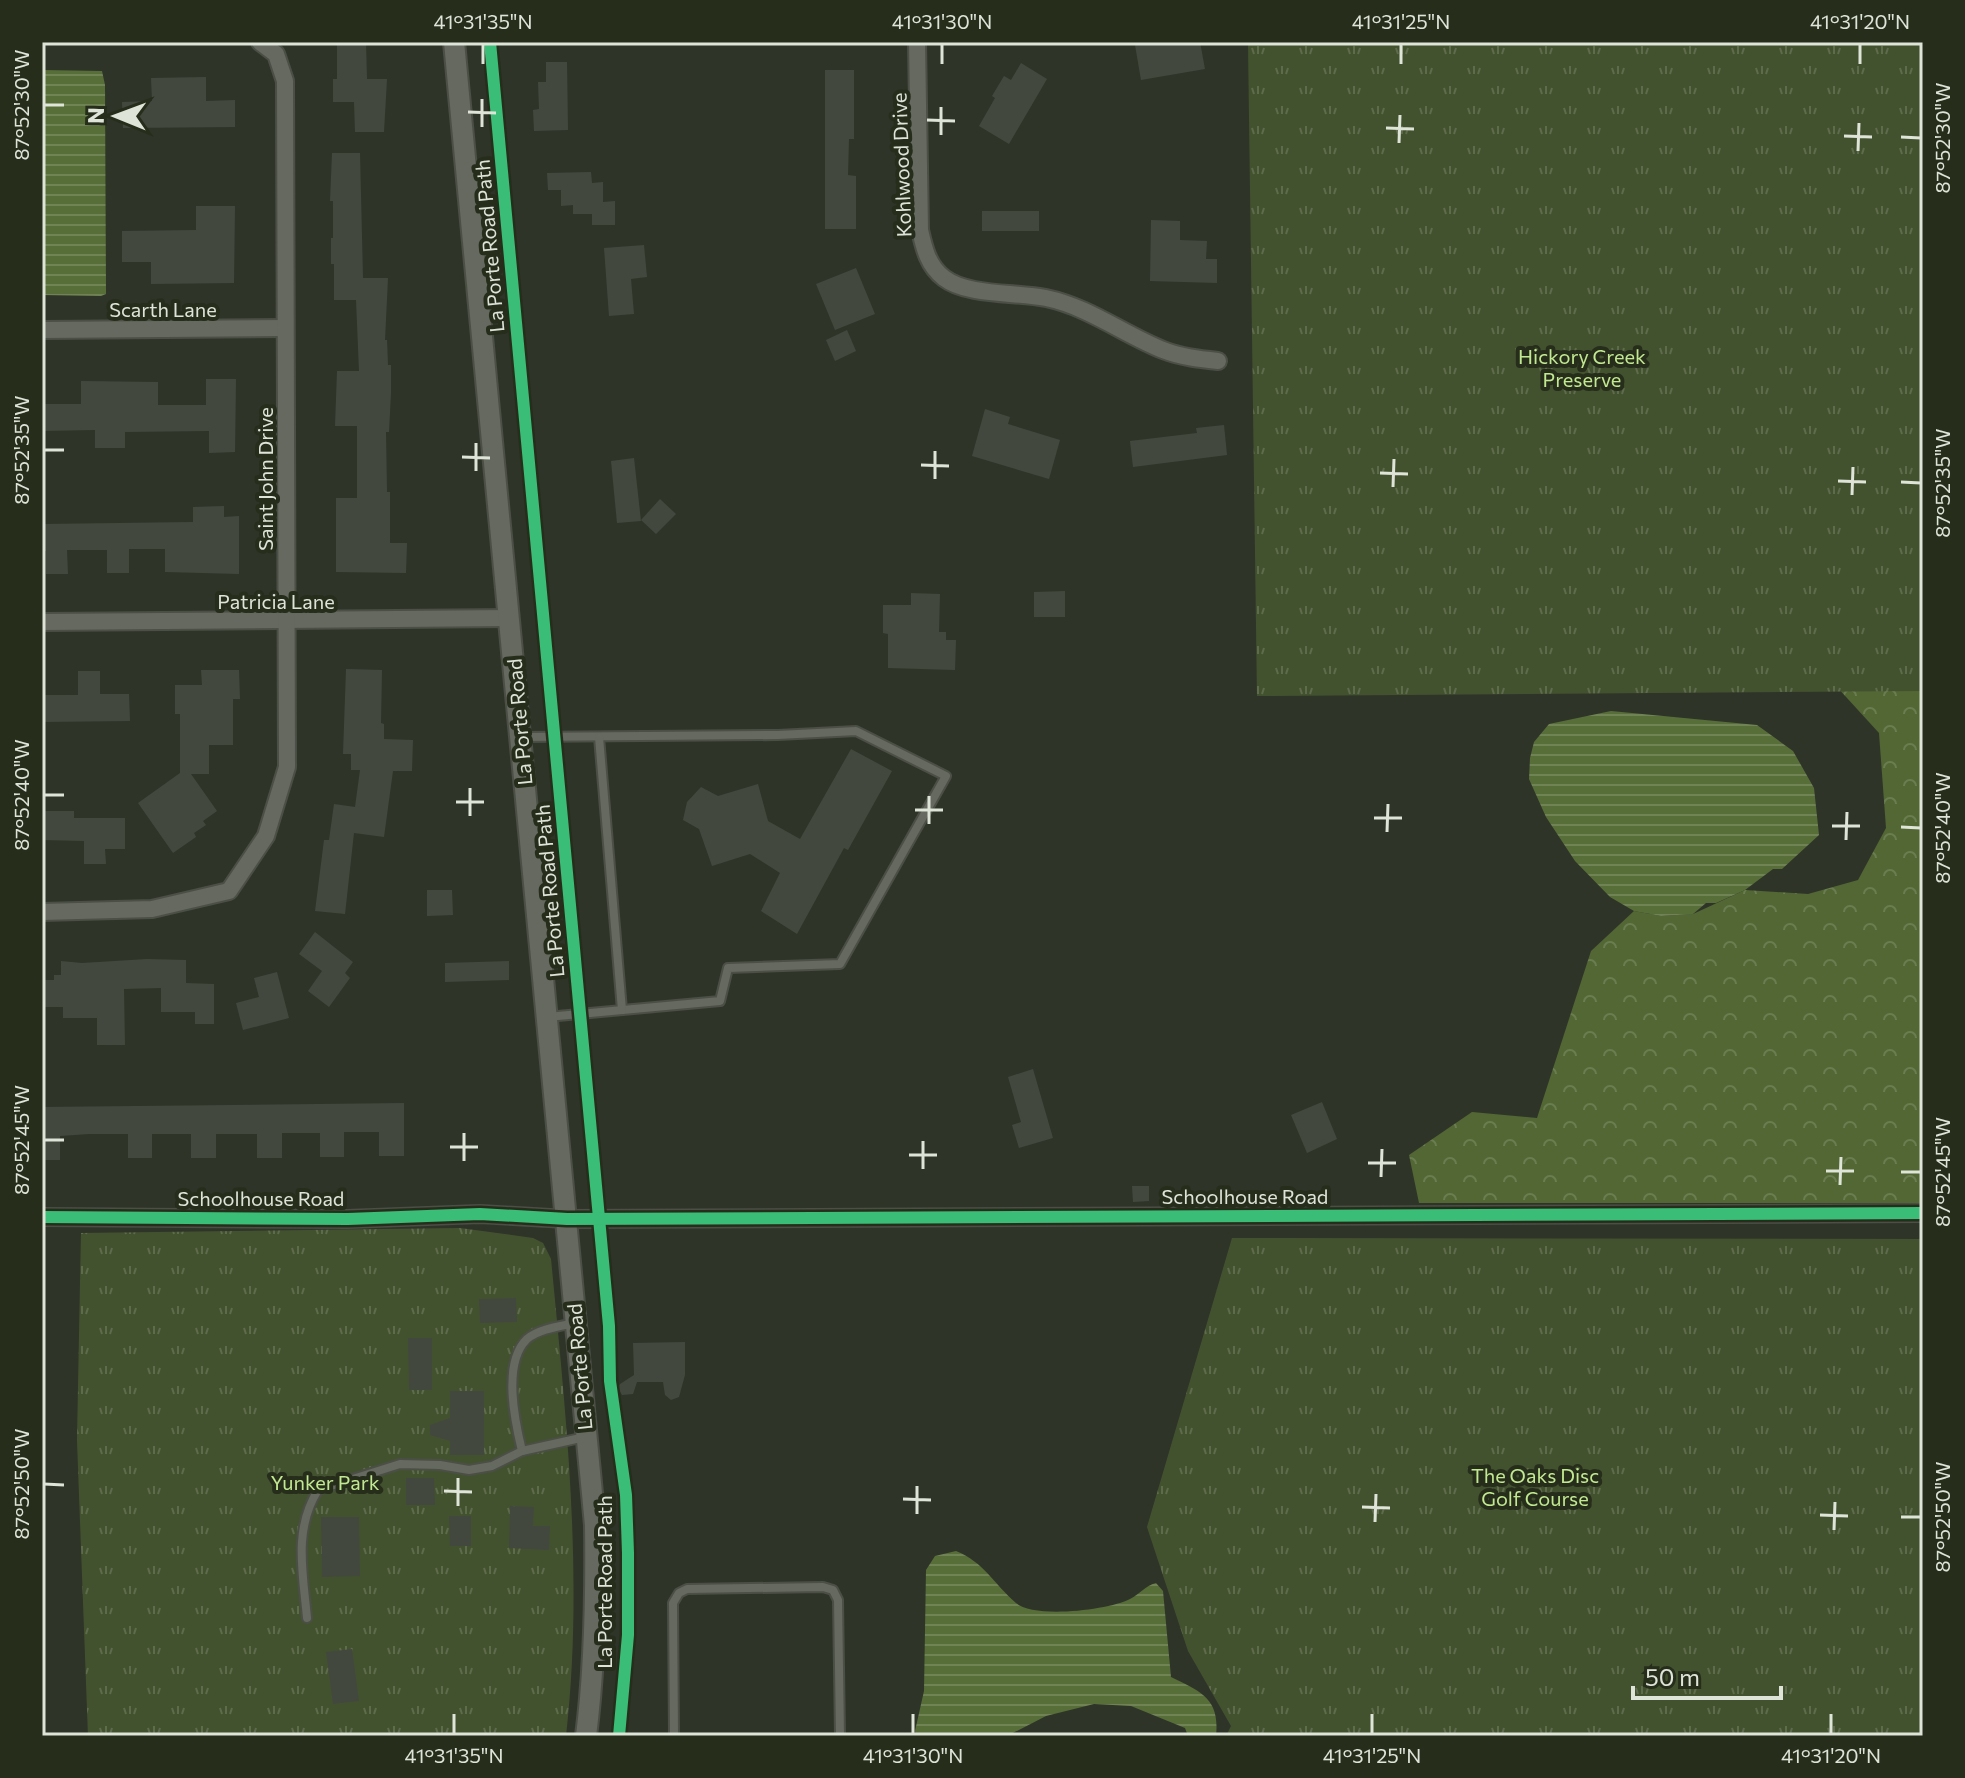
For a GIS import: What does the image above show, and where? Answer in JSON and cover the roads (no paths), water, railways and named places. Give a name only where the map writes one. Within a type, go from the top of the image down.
[{"type":"street","name":"Saint John Drive","points":[[42,912],[142,910],[229,891],[266,836],[287,767],[285,81],[276,54],[260,42]]},
{"type":"street","name":"La Porte Road","points":[[454,42],[595,1525],[592,1686],[586,1736]]},
{"type":"street","name":"Kohlwood Drive","points":[[917,42],[920,230],[925,253],[943,278],[960,287],[1045,298],[1077,307],[1165,351],[1188,358],[1218,361]]},
{"type":"street","name":"Scarth Lane","points":[[42,330],[285,328]]},
{"type":"street","name":"Patricia Lane","points":[[42,622],[510,618]]},
{"type":"street","name":"Schoolhouse Road","points":[[42,1217],[348,1219],[480,1214],[567,1219],[1923,1213]]},
{"type":"lane","points":[[521,737],[778,735],[856,731],[946,776],[840,964],[728,968],[720,1001],[546,1017]]},
{"type":"lane","points":[[599,737],[622,1010]]},
{"type":"lane","points":[[522,1451],[512,1407],[516,1359],[527,1339],[575,1323]]},
{"type":"lane","points":[[307,1618],[302,1526],[318,1490],[400,1464],[440,1465],[469,1470],[492,1466],[522,1451],[586,1437]]},
{"type":"lane","points":[[674,1736],[673,1603],[679,1593],[687,1589],[823,1587],[833,1590],[838,1600],[840,1736]]},
{"type":"park label","name":"Hickory Creek Preserve","points":[[1582,368]]},
{"type":"park label","name":"Yunker Park","points":[[325,1482]]},
{"type":"park label","name":"The Oaks Disc Golf Course","points":[[1535,1486]]}]
